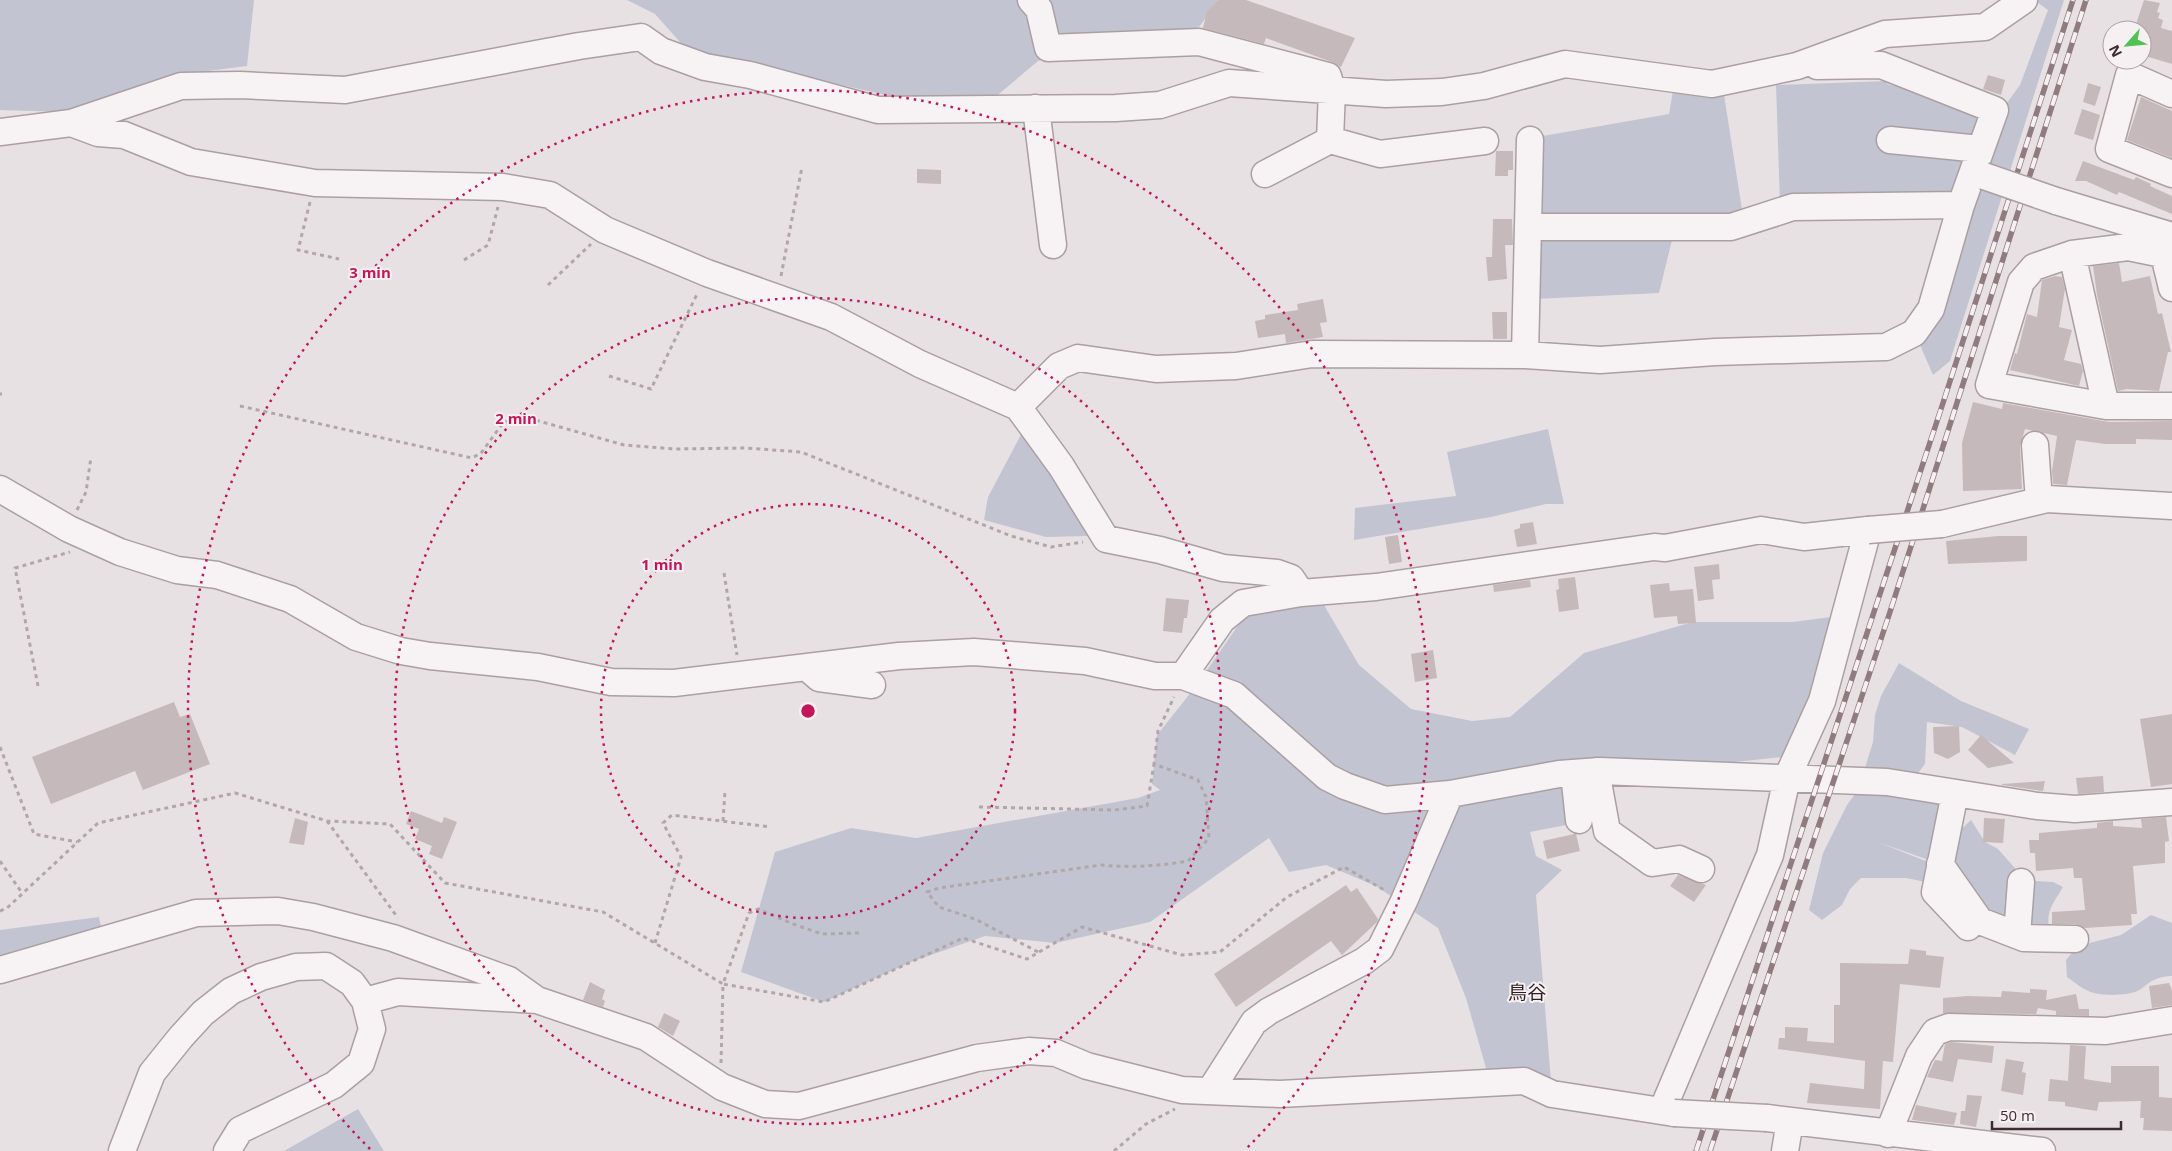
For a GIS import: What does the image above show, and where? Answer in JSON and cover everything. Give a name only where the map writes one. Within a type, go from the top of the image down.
[{"type":"street","points":[[1031,0],[1039,9],[1048,48],[1199,42],[1328,76],[1332,90],[1330,140]]},
{"type":"street","points":[[0,132],[71,123],[181,86],[240,85],[345,90],[570,48],[641,37],[661,51],[705,67],[750,75],[878,110],[1116,108],[1160,105],[1229,84],[1386,94],[1442,92],[1484,86],[1565,64],[1712,84],[1797,66],[1885,34],[1985,27],[2024,0]]},
{"type":"street","points":[[1018,407],[1059,366],[1078,358],[1156,369],[1236,366],[1312,354],[1524,355],[1600,360],[1715,352],[1886,347],[1914,333],[1931,309],[1961,205],[1979,165],[1994,110],[1880,65],[1797,66]]},
{"type":"street","points":[[2172,94],[2129,75],[2109,149],[2172,174]]},
{"type":"street","points":[[1036,108],[1053,245]]},
{"type":"street","points":[[71,123],[98,133],[124,134],[191,162],[315,182],[503,187],[550,196],[605,230],[707,273],[831,317],[920,364],[1018,407],[1061,466],[1106,539],[1160,550],[1223,568],[1277,573],[1291,578],[1301,592]]},
{"type":"street","points":[[1266,174],[1330,140],[1380,154],[1485,141]]},
{"type":"street","points":[[1524,355],[1530,140]]},
{"type":"street","points":[[1890,140],[1979,165],[2169,249]]},
{"type":"street","points":[[1528,228],[1731,227],[1793,207],[1961,205]]},
{"type":"street","points":[[2169,249],[2128,247],[2072,254],[2034,267],[2021,282],[1989,385],[2106,406],[2172,406]]},
{"type":"street","points":[[2169,249],[2172,288]]},
{"type":"street","points":[[2072,254],[2106,406]]},
{"type":"street","points":[[2035,445],[2039,501]]},
{"type":"street","points":[[0,489],[78,533],[120,552],[177,570],[217,575],[290,599],[356,636],[401,651],[538,667],[611,682],[674,684],[898,656],[974,652],[1085,661],[1155,676],[1183,676],[1234,695],[1327,777],[1344,786],[1385,800],[1450,794],[1585,772],[1887,782],[2075,809],[2172,802]]},
{"type":"street","points":[[1183,676],[1222,620],[1243,603],[1301,592],[1376,587],[1644,548],[1665,548],[1761,530],[1804,536],[1942,524],[2048,499],[2172,506]]},
{"type":"street","points":[[1668,1112],[1770,855],[1787,778],[1822,701],[1868,530]]},
{"type":"street","points":[[809,667],[819,678],[872,684]]},
{"type":"street","points":[[1579,820],[1585,772]]},
{"type":"street","points":[[1585,772],[1607,831],[1652,863],[1680,859],[1701,869]]},
{"type":"street","points":[[1955,793],[1936,892],[1968,926]]},
{"type":"street","points":[[1199,1091],[1254,1022],[1269,1011],[1364,961],[1380,949],[1404,901],[1450,794]]},
{"type":"street","points":[[1940,864],[1980,921],[2024,938],[2076,938]]},
{"type":"street","points":[[2017,935],[2021,882]]},
{"type":"street","points":[[0,970],[196,913],[278,911],[313,917],[393,938],[509,980],[537,1000]]},
{"type":"street","points":[[122,1151],[152,1073],[203,1013],[231,991],[261,977],[296,967],[326,966],[352,983],[365,1001],[372,1029],[361,1063],[334,1085],[240,1130],[226,1151]]},
{"type":"street","points":[[365,1001],[398,992],[537,1000],[646,1037],[719,1085],[765,1104],[799,1106],[977,1058],[1029,1051],[1056,1053],[1087,1066],[1199,1091],[1288,1094],[1384,1086],[1524,1080],[1552,1094],[1668,1112],[1778,1119],[1888,1134],[2042,1151]]},
{"type":"street","points":[[1888,1134],[1919,1056],[1935,1032],[1949,1027],[2106,1031],[2172,1020]]},
{"type":"street","points":[[1778,1119],[1785,1151]]},
{"type":"path","points":[[777,297],[802,167]]},
{"type":"path","points":[[315,182],[298,250],[339,259]]},
{"type":"path","points":[[464,260],[488,245],[503,187]]},
{"type":"path","points":[[548,285],[605,230]]},
{"type":"path","points":[[610,376],[651,390],[707,273]]},
{"type":"path","points":[[240,406],[472,458],[481,453],[503,423],[522,416],[624,445],[675,449],[746,448],[801,452],[1011,536],[1051,547],[1106,539]]},
{"type":"path","points":[[38,686],[15,568],[84,548],[78,533],[91,457]]},
{"type":"path","points":[[724,573],[740,676]]},
{"type":"path","points":[[979,807],[1114,810],[1147,806],[1158,731],[1183,676]]},
{"type":"path","points":[[0,747],[34,834],[78,842]]},
{"type":"path","points":[[1039,952],[975,919],[939,907],[927,892],[940,888],[1101,865],[1119,867],[1159,866],[1188,861],[1208,838],[1206,797],[1198,780],[1154,764]]},
{"type":"path","points":[[723,821],[725,791]]},
{"type":"path","points":[[0,911],[7,908],[98,823],[235,793],[327,821],[390,824],[445,883],[602,912],[723,984],[824,1002],[963,938],[1027,959],[1082,927],[1182,955],[1220,952],[1286,897],[1344,867],[1404,901]]},
{"type":"path","points":[[655,943],[681,857],[663,823],[672,815],[772,827]]},
{"type":"path","points":[[327,821],[421,948]]},
{"type":"path","points":[[0,861],[22,893]]},
{"type":"path","points":[[719,1085],[723,984],[749,913],[758,909],[822,934],[859,933]]},
{"type":"path","points":[[1114,1151],[1146,1124],[1172,1112],[1199,1091]]},
{"type":"shaded area","points":[[0,0],[254,0],[247,66],[177,75],[67,112],[0,110]]},
{"type":"shaded area","points":[[627,0],[1219,0],[1199,27],[1167,36],[1135,34],[1038,61],[993,99],[930,105],[687,50],[655,14]]},
{"type":"shaded area","points":[[2034,0],[2064,0],[1950,361],[1933,375],[1917,338],[2001,111],[2020,85],[2048,10]]},
{"type":"shaded area","points":[[1675,79],[1722,82],[1743,216],[1674,232],[1659,293],[1535,299],[1537,137],[1669,114]]},
{"type":"shaded area","points":[[1888,81],[1887,84],[1992,109],[1962,203],[1780,203],[1776,85]]},
{"type":"shaded area","points":[[1025,427],[1089,536],[1046,537],[984,520],[988,497]]},
{"type":"shaded area","points":[[1548,429],[1564,504],[1546,504],[1491,517],[1354,540],[1355,508],[1456,496],[1447,452]]},
{"type":"shaded area","points":[[1321,600],[1359,665],[1411,709],[1472,721],[1510,717],[1584,653],[1693,622],[1793,622],[1831,617],[1802,755],[1639,772],[1586,772],[1569,807],[1566,825],[1530,832],[1536,856],[1562,870],[1536,895],[1552,1094],[1490,1082],[1466,998],[1438,928],[1376,886],[1326,865],[1289,872],[1269,838],[1150,922],[1055,943],[985,936],[911,962],[824,1002],[741,972],[775,852],[851,828],[916,838],[1138,798],[1160,790],[1152,784],[1157,735],[1196,686],[1248,611]]},
{"type":"shaded area","points":[[1899,663],[1961,701],[2029,729],[2015,755],[1962,727],[1927,722],[1925,764],[1914,778],[1952,792],[1940,864],[1878,842],[1933,864],[1931,883],[1906,878],[1861,878],[1850,889],[1842,905],[1822,920],[1809,910],[1823,853],[1847,805],[1858,790],[1873,742],[1875,715],[1881,696]]},
{"type":"shaded area","points":[[1971,820],[1985,842],[1998,849],[2022,876],[2036,881],[2053,882],[2063,887],[2050,910],[2048,922],[2052,936],[1984,920],[1952,875],[1957,833]]},
{"type":"shaded area","points":[[2151,915],[2172,923],[2172,976],[2155,979],[2137,991],[2111,995],[2091,992],[2067,977],[2066,960],[2078,946],[2121,935]]},
{"type":"shaded area","points":[[99,917],[102,932],[0,961],[0,930]]},
{"type":"shaded area","points":[[358,1109],[384,1151],[284,1151]]},
{"type":"building","points":[[1219,0],[1246,0],[1355,38],[1341,67],[1266,38],[1264,44],[1203,28],[1207,11]]},
{"type":"building","points":[[2144,0],[2160,3],[2157,12],[2160,13],[2158,18],[2163,20],[2161,28],[2172,31],[2172,64],[2152,58],[2152,20],[2137,20]]},
{"type":"building","points":[[1988,75],[2005,80],[2001,95],[1983,89]]},
{"type":"building","points":[[2088,83],[2101,87],[2095,106],[2083,102]]},
{"type":"building","points":[[2141,97],[2172,111],[2172,158],[2127,140]]},
{"type":"building","points":[[2082,109],[2100,115],[2093,140],[2074,134]]},
{"type":"building","points":[[1496,151],[1513,151],[1513,170],[1508,170],[1508,176],[1495,176]]},
{"type":"building","points":[[2083,161],[2134,180],[2136,177],[2172,196],[2172,214],[2119,192],[2117,195],[2086,181],[2075,181]]},
{"type":"building","points":[[917,169],[941,170],[941,184],[917,183]]},
{"type":"building","points":[[1493,219],[1512,219],[1513,245],[1505,245],[1507,279],[1488,281],[1486,257],[1492,257]]},
{"type":"building","points":[[2119,263],[2122,282],[2150,276],[2158,314],[2162,313],[2171,352],[2168,352],[2159,391],[2127,389],[2118,391],[2097,295],[2093,266]]},
{"type":"building","points":[[2055,276],[2062,277],[2065,289],[2059,327],[2072,330],[2064,360],[2081,364],[2083,371],[2079,386],[2010,370],[2015,353],[2017,354],[2027,314],[2037,317],[2042,280]]},
{"type":"building","points":[[1323,299],[1327,322],[1320,323],[1323,337],[1286,343],[1285,334],[1258,338],[1255,321],[1265,319],[1265,315],[1298,310],[1297,304]]},
{"type":"building","points":[[1492,312],[1507,312],[1507,339],[1493,339]]},
{"type":"building","points":[[1973,402],[2002,409],[2003,403],[2109,422],[2172,421],[2172,440],[2136,439],[2136,444],[2105,444],[2076,440],[2067,485],[2053,484],[2052,471],[2057,436],[2025,429],[2020,446],[2022,489],[1963,491],[1962,443]]},
{"type":"building","points":[[1533,522],[1537,544],[1517,547],[1514,530],[1520,528],[1520,524]]},
{"type":"building","points":[[1398,535],[1402,562],[1389,564],[1385,537]]},
{"type":"building","points":[[1998,536],[2027,536],[2027,561],[1948,564],[1946,541]]},
{"type":"building","points":[[1719,564],[1720,579],[1712,580],[1714,599],[1698,601],[1694,567]]},
{"type":"building","points":[[1575,577],[1579,609],[1559,612],[1556,590],[1559,589],[1558,579]]},
{"type":"building","points":[[1530,580],[1531,587],[1494,592],[1493,585]]},
{"type":"building","points":[[1669,583],[1670,591],[1693,589],[1696,623],[1678,624],[1677,616],[1654,618],[1650,585]]},
{"type":"building","points":[[1166,598],[1189,600],[1187,618],[1184,618],[1182,633],[1163,631]]},
{"type":"building","points":[[1433,650],[1437,678],[1415,682],[1411,654]]},
{"type":"building","points":[[174,702],[180,717],[190,714],[210,764],[143,790],[135,771],[51,804],[32,757]]},
{"type":"building","points":[[2172,714],[2172,784],[2151,787],[2140,719]]},
{"type":"building","points":[[1959,726],[1960,752],[1948,759],[1934,753],[1933,727]]},
{"type":"building","points":[[1981,735],[2014,763],[1988,768],[1968,750]]},
{"type":"building","points":[[2103,776],[2104,792],[2078,794],[2076,778]]},
{"type":"building","points":[[2045,781],[2043,791],[2002,785],[2002,784]]},
{"type":"building","points":[[411,811],[442,823],[444,817],[457,822],[442,859],[429,854],[432,846],[415,839],[419,829],[406,824]]},
{"type":"building","points":[[2166,817],[2169,841],[2165,842],[2165,863],[2133,866],[2137,914],[2131,914],[2132,925],[2085,928],[2075,924],[2052,924],[2052,912],[2085,910],[2082,878],[2074,878],[2073,868],[2036,871],[2035,853],[2030,853],[2029,840],[2039,840],[2039,833],[2097,828],[2097,823],[2113,821],[2113,826],[2142,828],[2141,819]]},
{"type":"building","points":[[295,818],[308,822],[304,845],[289,843]]},
{"type":"building","points":[[1984,818],[2005,819],[2003,843],[1983,842]]},
{"type":"building","points":[[1576,834],[1580,851],[1547,859],[1543,841]]},
{"type":"building","points":[[1678,875],[1706,885],[1694,902],[1670,886]]},
{"type":"building","points":[[1346,885],[1351,892],[1357,888],[1378,919],[1377,922],[1342,955],[1331,941],[1236,1007],[1214,974]]},
{"type":"building","points":[[1910,949],[1926,951],[1926,955],[1944,957],[1940,988],[1900,984],[1893,1062],[1883,1061],[1880,1109],[1807,1103],[1810,1083],[1864,1089],[1865,1061],[1778,1049],[1779,1038],[1785,1038],[1785,1027],[1808,1028],[1807,1041],[1834,1043],[1834,1005],[1840,1005],[1840,963],[1908,964]]},
{"type":"building","points":[[590,982],[605,990],[602,999],[605,1001],[603,1007],[583,1000]]},
{"type":"building","points":[[2169,983],[2172,990],[2172,1005],[2152,1008],[2149,986]]},
{"type":"building","points":[[2030,989],[2047,990],[2046,1000],[2076,994],[2079,1009],[2089,1009],[2089,1016],[2056,1015],[2056,1011],[2038,1008],[2036,1014],[1943,1013],[1943,998],[1967,996],[2001,997],[2002,991],[2030,993]]},
{"type":"building","points":[[664,1013],[680,1021],[673,1036],[658,1027]]},
{"type":"building","points":[[1951,1042],[1994,1046],[1992,1063],[1958,1059],[1953,1082],[1927,1077],[1935,1060],[1942,1061],[1945,1044]]},
{"type":"building","points":[[2070,1045],[2086,1046],[2084,1079],[2111,1083],[2111,1066],[2159,1066],[2159,1097],[2172,1098],[2172,1131],[2143,1130],[2144,1118],[2140,1118],[2141,1101],[2099,1102],[2097,1111],[2065,1106],[2065,1102],[2048,1101],[2050,1079],[2068,1081]]},
{"type":"building","points":[[2006,1059],[2024,1062],[2022,1072],[2026,1073],[2023,1095],[2001,1091]]},
{"type":"building","points":[[1967,1095],[1982,1096],[1976,1127],[1960,1124],[1961,1111],[1965,1111]]},
{"type":"building","points":[[1916,1105],[1957,1113],[1954,1125],[1912,1120]]},
{"type":"railway","points":[[1696,1151],[1943,403],[2073,0]]},
{"type":"railway","points":[[1710,1151],[1889,615],[2086,0]]},
{"type":"district","name":"鳥谷","points":[[1527,992]]}]
